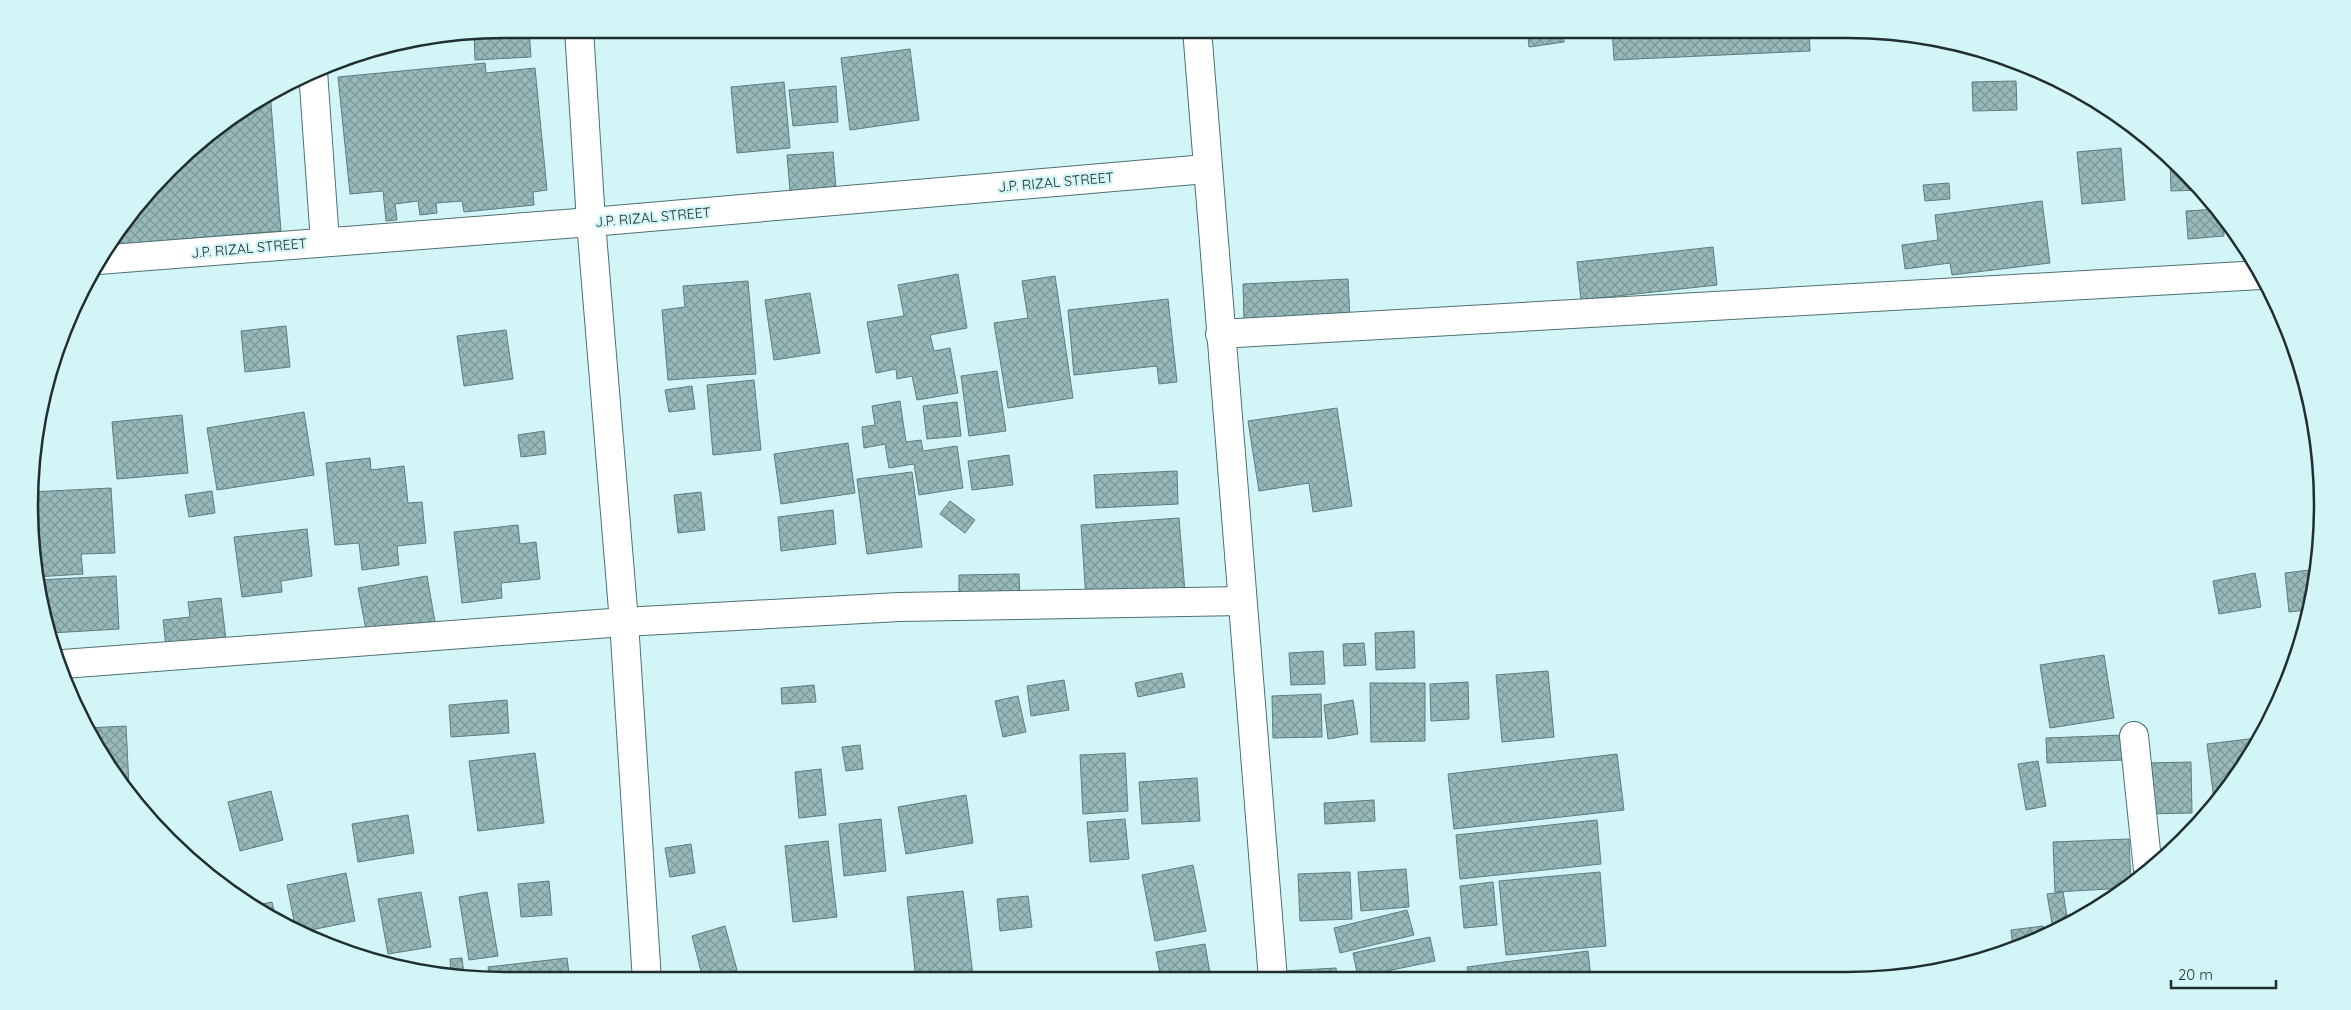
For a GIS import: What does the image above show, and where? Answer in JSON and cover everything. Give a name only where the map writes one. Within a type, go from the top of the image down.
[{"type":"street","points":[[580,38],[591,222],[624,622],[646,972]]},
{"type":"street","points":[[1198,38],[1206,169],[1272,972]]},
{"type":"street","points":[[313,79],[325,242]]},
{"type":"street","name":"J.P. RIZAL STREET","points":[[107,259],[591,222],[1206,169]]},
{"type":"street","points":[[1220,334],[2253,274]]},
{"type":"street","points":[[65,664],[624,622],[899,606],[1242,600]]},
{"type":"street","points":[[2134,736],[2147,862]]},
{"type":"building","points":[[530,38],[531,57],[475,60],[474,39]]},
{"type":"building","points":[[1528,38],[1564,38],[1564,42],[1529,47]]},
{"type":"building","points":[[1613,38],[1809,38],[1810,51],[1614,60]]},
{"type":"building","points":[[910,49],[919,120],[850,130],[841,58]]},
{"type":"building","points":[[485,63],[486,73],[535,68],[547,190],[533,192],[534,205],[464,212],[462,201],[436,203],[437,213],[420,215],[418,201],[395,204],[397,220],[386,221],[383,191],[350,194],[338,77]]},
{"type":"building","points":[[2016,81],[2017,110],[1973,111],[1972,82]]},
{"type":"building","points":[[784,82],[790,148],[737,153],[731,87]]},
{"type":"building","points":[[836,86],[838,122],[793,126],[789,90]]},
{"type":"building","points":[[271,100],[281,231],[116,245],[134,220],[174,174],[220,134]]},
{"type":"building","points":[[2121,148],[2125,200],[2082,204],[2077,152]]},
{"type":"building","points":[[833,152],[836,188],[790,191],[787,155]]},
{"type":"building","points":[[2170,168],[2191,190],[2171,191]]},
{"type":"building","points":[[1949,183],[1950,199],[1925,201],[1923,185]]},
{"type":"building","points":[[2042,201],[2050,263],[1952,275],[1950,263],[1905,269],[1902,245],[1938,240],[1935,215]]},
{"type":"building","points":[[2208,210],[2224,229],[2224,236],[2188,239],[2186,211]]},
{"type":"building","points":[[1713,247],[1717,285],[1581,300],[1577,262]]},
{"type":"building","points":[[958,274],[967,328],[930,335],[934,351],[950,348],[958,393],[917,400],[912,376],[897,379],[896,369],[876,373],[867,322],[904,316],[898,285]]},
{"type":"building","points":[[1055,276],[1073,398],[1008,408],[994,323],[1028,318],[1022,281]]},
{"type":"building","points":[[1348,279],[1350,318],[1244,323],[1243,284]]},
{"type":"building","points":[[748,281],[756,374],[668,380],[662,310],[685,307],[683,286]]},
{"type":"building","points":[[810,293],[820,353],[774,360],[765,300]]},
{"type":"building","points":[[1168,299],[1177,382],[1159,384],[1157,366],[1074,375],[1068,310]]},
{"type":"building","points":[[286,326],[290,367],[245,372],[241,331]]},
{"type":"building","points":[[506,330],[513,379],[464,386],[457,336]]},
{"type":"building","points":[[997,371],[1006,431],[969,436],[961,376]]},
{"type":"building","points":[[754,380],[761,450],[713,455],[707,385]]},
{"type":"building","points":[[692,386],[695,409],[669,412],[665,390]]},
{"type":"building","points":[[900,401],[906,442],[921,440],[923,451],[957,446],[963,488],[919,495],[914,464],[889,468],[885,444],[864,448],[862,427],[875,425],[872,406]]},
{"type":"building","points":[[957,402],[961,436],[927,439],[923,406]]},
{"type":"building","points":[[1337,408],[1352,506],[1313,512],[1309,483],[1259,491],[1248,421]]},
{"type":"building","points":[[304,412],[314,475],[217,490],[207,428]]},
{"type":"building","points":[[182,415],[188,473],[117,479],[112,422]]},
{"type":"building","points":[[544,431],[546,454],[521,457],[518,435]]},
{"type":"building","points":[[848,443],[855,493],[781,504],[774,454]]},
{"type":"building","points":[[1009,455],[1013,485],[972,490],[968,461]]},
{"type":"building","points":[[370,458],[371,470],[404,466],[408,503],[422,502],[426,543],[397,546],[399,565],[362,570],[359,543],[335,545],[326,463]]},
{"type":"building","points":[[1177,471],[1178,504],[1096,508],[1094,475]]},
{"type":"building","points":[[912,472],[922,547],[867,554],[857,479]]},
{"type":"building","points":[[111,488],[115,553],[81,554],[83,574],[43,577],[39,536],[38,492]]},
{"type":"building","points":[[212,491],[215,513],[189,517],[185,495]]},
{"type":"building","points":[[701,492],[705,530],[678,533],[674,495]]},
{"type":"building","points":[[950,501],[975,520],[965,533],[940,514]]},
{"type":"building","points":[[833,510],[836,544],[781,551],[778,517]]},
{"type":"building","points":[[1179,518],[1185,593],[1086,599],[1081,525]]},
{"type":"building","points":[[518,525],[520,544],[536,542],[540,579],[501,583],[502,598],[462,603],[454,532]]},
{"type":"building","points":[[307,529],[312,576],[281,581],[282,592],[242,597],[234,537]]},
{"type":"building","points":[[2309,570],[2302,611],[2289,612],[2285,573]]},
{"type":"building","points":[[2255,573],[2261,607],[2219,614],[2213,581]]},
{"type":"building","points":[[1019,574],[1020,602],[959,603],[959,575]]},
{"type":"building","points":[[116,576],[119,629],[55,633],[43,580]]},
{"type":"building","points":[[427,576],[436,628],[368,640],[358,588]]},
{"type":"building","points":[[221,598],[227,648],[167,655],[163,620],[190,617],[188,602]]},
{"type":"building","points":[[1414,631],[1415,668],[1376,670],[1375,633]]},
{"type":"building","points":[[1364,643],[1366,665],[1344,666],[1343,644]]},
{"type":"building","points":[[1323,651],[1325,684],[1291,685],[1289,653]]},
{"type":"building","points":[[2104,655],[2114,718],[2050,728],[2040,665]]},
{"type":"building","points":[[1548,671],[1554,737],[1502,742],[1496,675]]},
{"type":"building","points":[[1182,673],[1185,687],[1138,697],[1135,683]]},
{"type":"building","points":[[1064,680],[1069,710],[1031,716],[1027,686]]},
{"type":"building","points":[[1468,682],[1469,719],[1431,721],[1430,684]]},
{"type":"building","points":[[1370,683],[1425,683],[1425,741],[1371,742]]},
{"type":"building","points":[[814,685],[816,702],[782,704],[781,688]]},
{"type":"building","points":[[1321,694],[1322,737],[1273,738],[1272,696]]},
{"type":"building","points":[[1018,696],[1026,732],[1003,737],[995,701]]},
{"type":"building","points":[[507,700],[509,733],[451,737],[449,705]]},
{"type":"building","points":[[1353,700],[1358,734],[1328,739],[1324,705]]},
{"type":"building","points":[[126,726],[129,783],[116,765],[94,728]]},
{"type":"building","points":[[2123,735],[2124,760],[2047,763],[2046,738]]},
{"type":"building","points":[[2251,739],[2213,794],[2207,744]]},
{"type":"building","points":[[860,745],[863,769],[846,771],[842,747]]},
{"type":"building","points":[[535,753],[544,823],[478,831],[469,761]]},
{"type":"building","points":[[1125,753],[1128,811],[1083,814],[1080,755]]},
{"type":"building","points":[[1617,754],[1624,810],[1454,829],[1448,774]]},
{"type":"building","points":[[2038,761],[2046,806],[2026,810],[2018,764]]},
{"type":"building","points":[[2191,762],[2192,813],[2147,814],[2146,763]]},
{"type":"building","points":[[821,769],[826,815],[799,818],[795,772]]},
{"type":"building","points":[[1197,778],[1200,821],[1142,824],[1139,782]]},
{"type":"building","points":[[271,791],[283,840],[240,851],[228,802]]},
{"type":"building","points":[[966,795],[973,843],[906,854],[898,807]]},
{"type":"building","points":[[1374,800],[1375,821],[1325,824],[1324,803]]},
{"type":"building","points":[[408,815],[414,853],[358,862],[352,824]]},
{"type":"building","points":[[881,819],[886,871],[844,876],[839,824]]},
{"type":"building","points":[[1125,819],[1129,859],[1090,862],[1087,822]]},
{"type":"building","points":[[1597,820],[1601,864],[1460,879],[1456,835]]},
{"type":"building","points":[[2129,839],[2131,876],[2113,889],[2055,892],[2053,842]]},
{"type":"building","points":[[828,841],[837,917],[793,922],[785,846]]},
{"type":"building","points":[[691,844],[695,873],[670,877],[665,848]]},
{"type":"building","points":[[1193,865],[1206,931],[1155,941],[1142,875]]},
{"type":"building","points":[[1406,869],[1409,907],[1361,911],[1358,872]]},
{"type":"building","points":[[1350,872],[1352,919],[1300,921],[1298,874]]},
{"type":"building","points":[[1600,872],[1606,946],[1506,955],[1499,881]]},
{"type":"building","points":[[346,873],[355,921],[311,930],[294,922],[287,885]]},
{"type":"building","points":[[549,881],[552,915],[521,917],[518,884]]},
{"type":"building","points":[[1493,882],[1497,925],[1464,928],[1460,886]]},
{"type":"building","points":[[963,891],[973,972],[915,972],[907,897]]},
{"type":"building","points":[[421,892],[431,947],[388,954],[378,899]]},
{"type":"building","points":[[487,892],[498,956],[469,960],[459,897]]},
{"type":"building","points":[[2063,892],[2067,917],[2052,924],[2047,894]]},
{"type":"building","points":[[1028,896],[1032,927],[1000,931],[997,899]]},
{"type":"building","points":[[272,902],[274,912],[271,910],[261,904]]},
{"type":"building","points":[[1407,910],[1414,935],[1340,953],[1334,928]]},
{"type":"building","points":[[725,926],[737,970],[729,972],[701,972],[692,936]]},
{"type":"building","points":[[2043,926],[2043,929],[2012,942],[2011,930]]},
{"type":"building","points":[[1430,937],[1435,961],[1382,972],[1357,972],[1353,953]]},
{"type":"building","points":[[1205,944],[1210,972],[1160,972],[1156,952]]},
{"type":"building","points":[[1588,951],[1590,972],[1467,972],[1467,967]]},
{"type":"building","points":[[462,958],[464,970],[451,969],[450,959]]},
{"type":"building","points":[[567,958],[569,972],[489,971],[488,967]]},
{"type":"building","points":[[1336,968],[1336,972],[1283,972]]}]
